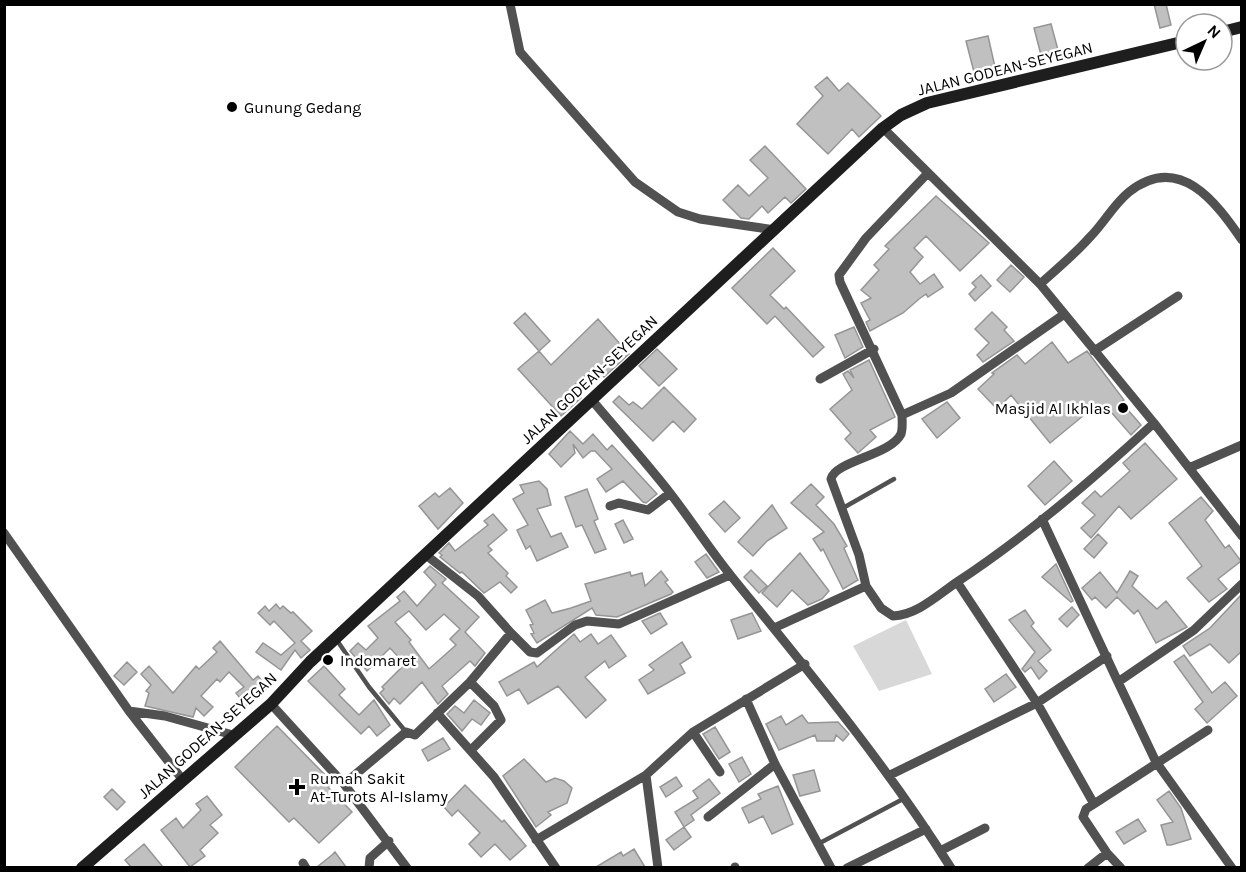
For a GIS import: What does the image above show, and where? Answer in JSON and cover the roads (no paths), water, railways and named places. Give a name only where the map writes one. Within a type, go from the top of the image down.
[{"type":"main road","name":"JALAN GODEAN-SEYEGAN","points":[[82,867],[271,704],[310,662],[883,128],[901,115],[927,103],[1174,44]]},
{"type":"street","points":[[510,4],[520,52],[635,182],[678,212],[700,219],[775,230]]},
{"type":"street","points":[[883,128],[1040,284],[1154,423],[1242,536]]},
{"type":"street","points":[[927,174],[866,238],[839,275],[840,282],[874,349],[902,415],[901,431],[897,439],[832,474],[831,479],[859,555],[866,586],[887,613],[899,615],[913,611],[957,582],[1084,488],[1154,423]]},
{"type":"street","points":[[1040,284],[1090,237],[1129,192],[1155,180],[1172,177],[1189,182],[1205,193],[1242,240]]},
{"type":"street","points":[[1094,351],[1178,296]]},
{"type":"street","points":[[902,415],[951,393],[1064,315]]},
{"type":"street","points":[[820,379],[874,349]]},
{"type":"street","points":[[591,399],[670,493],[730,575],[805,664],[890,775],[903,799],[951,867]]},
{"type":"street","points":[[1189,468],[1242,445]]},
{"type":"street","points":[[610,506],[619,502],[648,510],[670,493]]},
{"type":"street","points":[[1042,519],[1156,762],[1232,867]]},
{"type":"street","points":[[4,532],[129,711],[182,779]]},
{"type":"street","points":[[426,555],[478,596],[530,652],[537,653],[575,625],[587,621],[619,624],[730,575]]},
{"type":"street","points":[[957,582],[1037,703],[1094,804]]},
{"type":"street","points":[[1119,682],[1194,630],[1242,584]]},
{"type":"street","points":[[774,628],[866,586]]},
{"type":"street","points":[[344,784],[406,732],[415,735],[470,682],[511,633]]},
{"type":"street","points":[[890,775],[1037,703],[1107,656]]},
{"type":"street","points":[[537,840],[646,776],[693,732],[805,664]]},
{"type":"street","points":[[470,682],[494,706],[501,720],[471,750]]},
{"type":"street","points":[[746,699],[775,764],[831,867]]},
{"type":"street","points":[[271,704],[344,784],[408,867]]},
{"type":"street","points":[[129,711],[165,716],[233,735]]},
{"type":"street","points":[[437,713],[471,750],[507,795],[556,867]]},
{"type":"street","points":[[1121,867],[1107,853],[1083,817],[1086,809],[1208,730]]},
{"type":"street","points":[[693,732],[720,772]]},
{"type":"street","points":[[708,817],[775,764]]},
{"type":"street","points":[[646,776],[658,867]]},
{"type":"street","points":[[940,850],[985,828]]},
{"type":"street","points":[[846,867],[926,829]]},
{"type":"street","points":[[369,867],[370,858],[389,841]]},
{"type":"street","points":[[1088,867],[1107,853]]},
{"type":"lane","points":[[843,508],[894,479]]},
{"type":"lane","points":[[336,639],[369,687],[406,732]]},
{"type":"lane","points":[[818,844],[903,799]]},
{"type":"place","name":"Gunung Gedang","points":[[232,107]]},
{"type":"place","name":"Masjid Al Ikhlas","points":[[1123,408]]},
{"type":"place","name":"Indomaret","points":[[328,660]]},
{"type":"place","name":"Rumah Sakit At-Turots Al-Islamy","points":[[297,787]]}]
